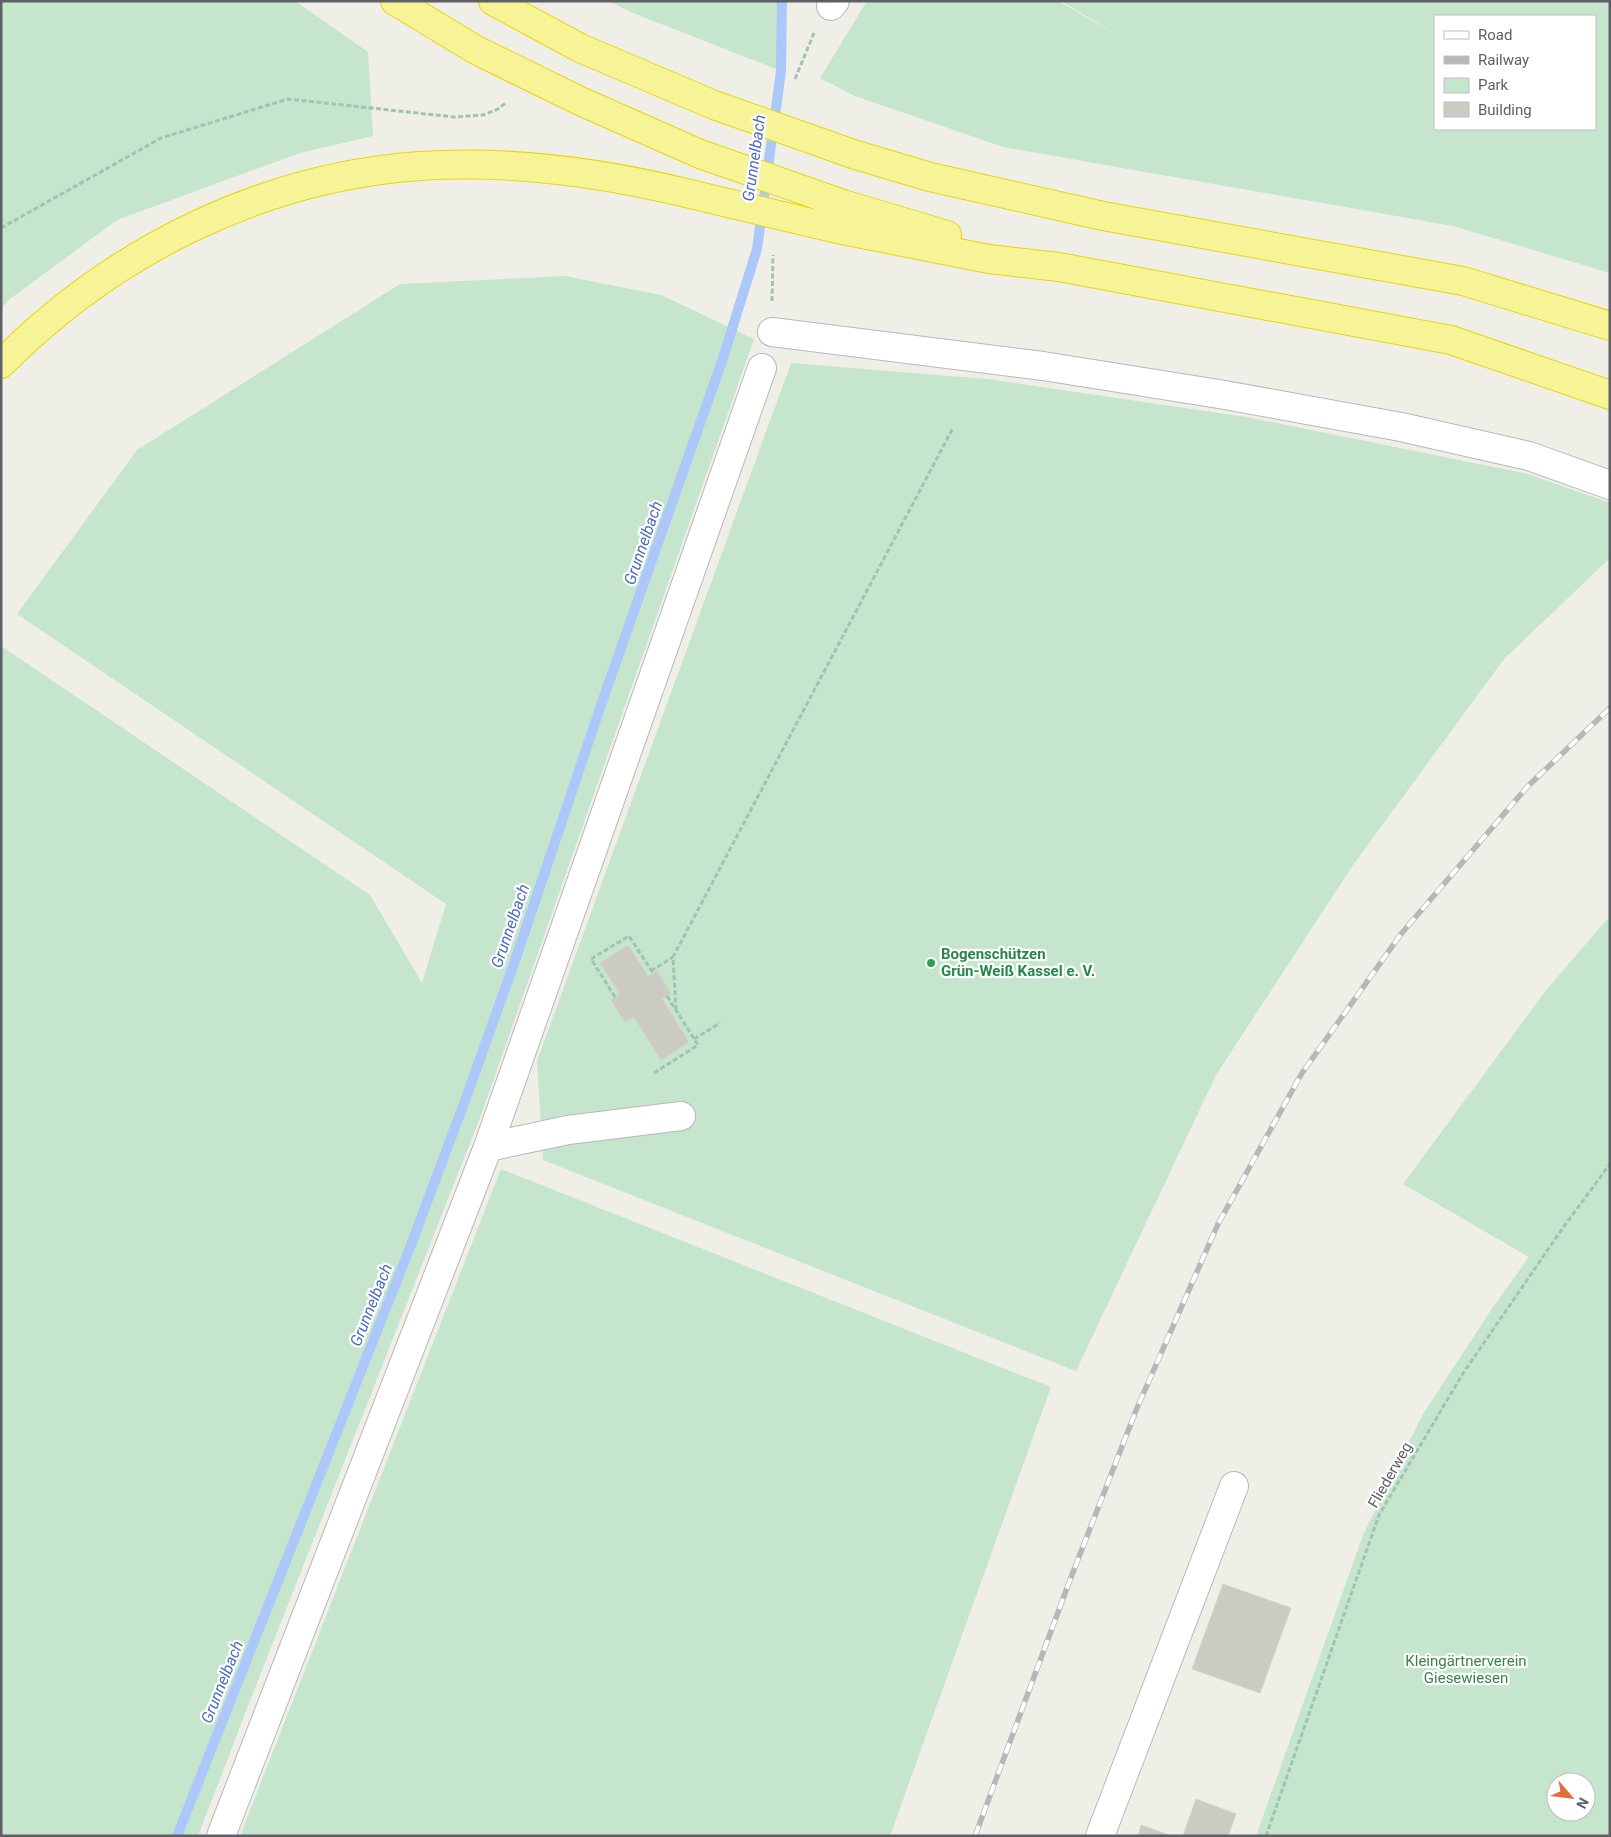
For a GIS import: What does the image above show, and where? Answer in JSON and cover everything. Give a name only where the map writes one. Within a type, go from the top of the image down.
[{"type":"highway","points":[[395,1],[476,50],[580,101],[840,216]]},
{"type":"highway","points":[[493,1],[580,48],[714,105],[856,155],[930,177],[1102,216],[1463,281],[1610,326]]},
{"type":"highway","points":[[1,364],[28,336],[114,270],[160,243],[208,219],[250,203],[310,184],[382,170],[419,166],[475,164],[530,167],[633,180],[686,193],[840,216],[989,259],[1059,267],[1451,340],[1610,395]]},
{"type":"lane","points":[[772,332],[1043,366],[1219,394],[1401,427],[1529,456],[1610,485]]},
{"type":"lane","points":[[221,1836],[488,1147],[762,368]]},
{"type":"lane","points":[[488,1147],[568,1130],[681,1116]]},
{"type":"lane","points":[[1100,1836],[1234,1486]]},
{"type":"path","points":[[795,79],[813,35],[833,4]]},
{"type":"path","points":[[1,228],[161,138],[288,99],[454,117],[483,115],[498,109],[508,102],[525,74]]},
{"type":"path","points":[[772,332],[773,255]]},
{"type":"path","points":[[615,997],[592,959],[629,936],[652,972],[673,957],[953,428]]},
{"type":"path","points":[[673,957],[676,1010]]},
{"type":"path","points":[[654,1074],[698,1046],[667,996]]},
{"type":"path","points":[[694,1039],[720,1023]]},
{"type":"path","name":"Fliederweg","points":[[1266,1836],[1379,1515],[1462,1375],[1562,1229],[1610,1164]]},
{"type":"green space","points":[[1,1],[295,1],[368,52],[373,136],[300,153],[117,220],[10,299],[1,308]]},
{"type":"green space","points":[[609,1],[782,1],[781,71],[633,13]]},
{"type":"green space","points":[[867,1],[1058,1],[1128,41],[1061,1],[1610,1],[1610,273],[1453,226],[1003,147],[855,96],[820,78]]},
{"type":"green space","points":[[565,276],[661,295],[754,339],[480,1118],[198,1836],[1,1836],[1,646],[370,895],[422,983],[446,904],[17,614],[137,450],[400,284]]},
{"type":"green space","name":"Bogenschützen Grün-Weiß Kassel e. V.","points":[[791,363],[987,379],[1246,417],[1528,474],[1610,503],[1610,558],[1504,659],[1353,865],[1216,1075],[1076,1371],[543,1160],[537,1061]]},
{"type":"green space","name":"Kleingärtnerverein Giesewiesen","points":[[1610,916],[1610,1836],[1256,1836],[1363,1535],[1423,1414],[1491,1310],[1529,1257],[1403,1184],[1547,989]]},
{"type":"green space","points":[[501,1169],[1051,1387],[890,1836],[240,1836]]},
{"type":"building","points":[[628,945],[648,976],[657,971],[671,994],[662,999],[689,1042],[661,1060],[634,1017],[625,1022],[611,1000],[620,994],[600,963]]},
{"type":"building","points":[[1223,1584],[1291,1608],[1260,1693],[1192,1669]]},
{"type":"building","points":[[1196,1799],[1236,1814],[1228,1836],[1183,1836]]},
{"type":"building","points":[[1141,1825],[1171,1836],[1138,1836]]},
{"type":"waterway","name":"Grunnelbach","points":[[177,1836],[411,1245],[466,1098],[722,361],[757,249],[781,71],[782,1]]},
{"type":"railway","points":[[975,1836],[1070,1580],[1137,1408],[1218,1224],[1302,1073],[1401,934],[1527,787],[1610,708]]},
{"type":"place","name":"Bogenschützen Grün-Weiß Kassel e. V.","points":[[931,963]]}]
